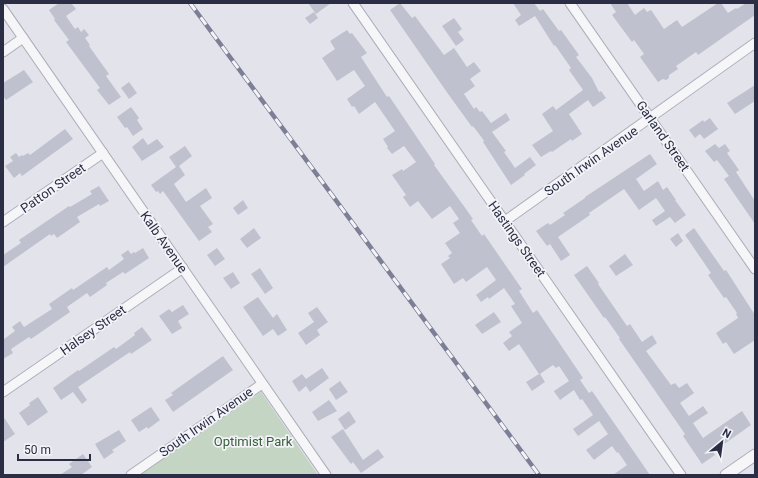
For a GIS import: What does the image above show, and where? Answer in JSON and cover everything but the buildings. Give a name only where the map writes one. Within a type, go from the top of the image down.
[{"type":"street","name":"Hastings Street","points":[[353,3],[681,475]]},
{"type":"street","name":"Garland Street","points":[[570,3],[755,268]]},
{"type":"street","name":"Kalb Avenue","points":[[3,9],[326,475]]},
{"type":"street","points":[[3,52],[23,38]]},
{"type":"street","name":"South Irwin Avenue","points":[[505,221],[755,44]]},
{"type":"street","name":"Patton Street","points":[[3,222],[103,153]]},
{"type":"street","name":"Halsey Street","points":[[3,392],[183,268]]},
{"type":"street","name":"South Irwin Avenue","points":[[131,475],[262,384]]},
{"type":"street","points":[[726,475],[755,455]]},
{"type":"green space","name":"Optimist Park","points":[[261,392],[318,475],[140,475]]},
{"type":"railway","points":[[190,3],[539,475]]}]
